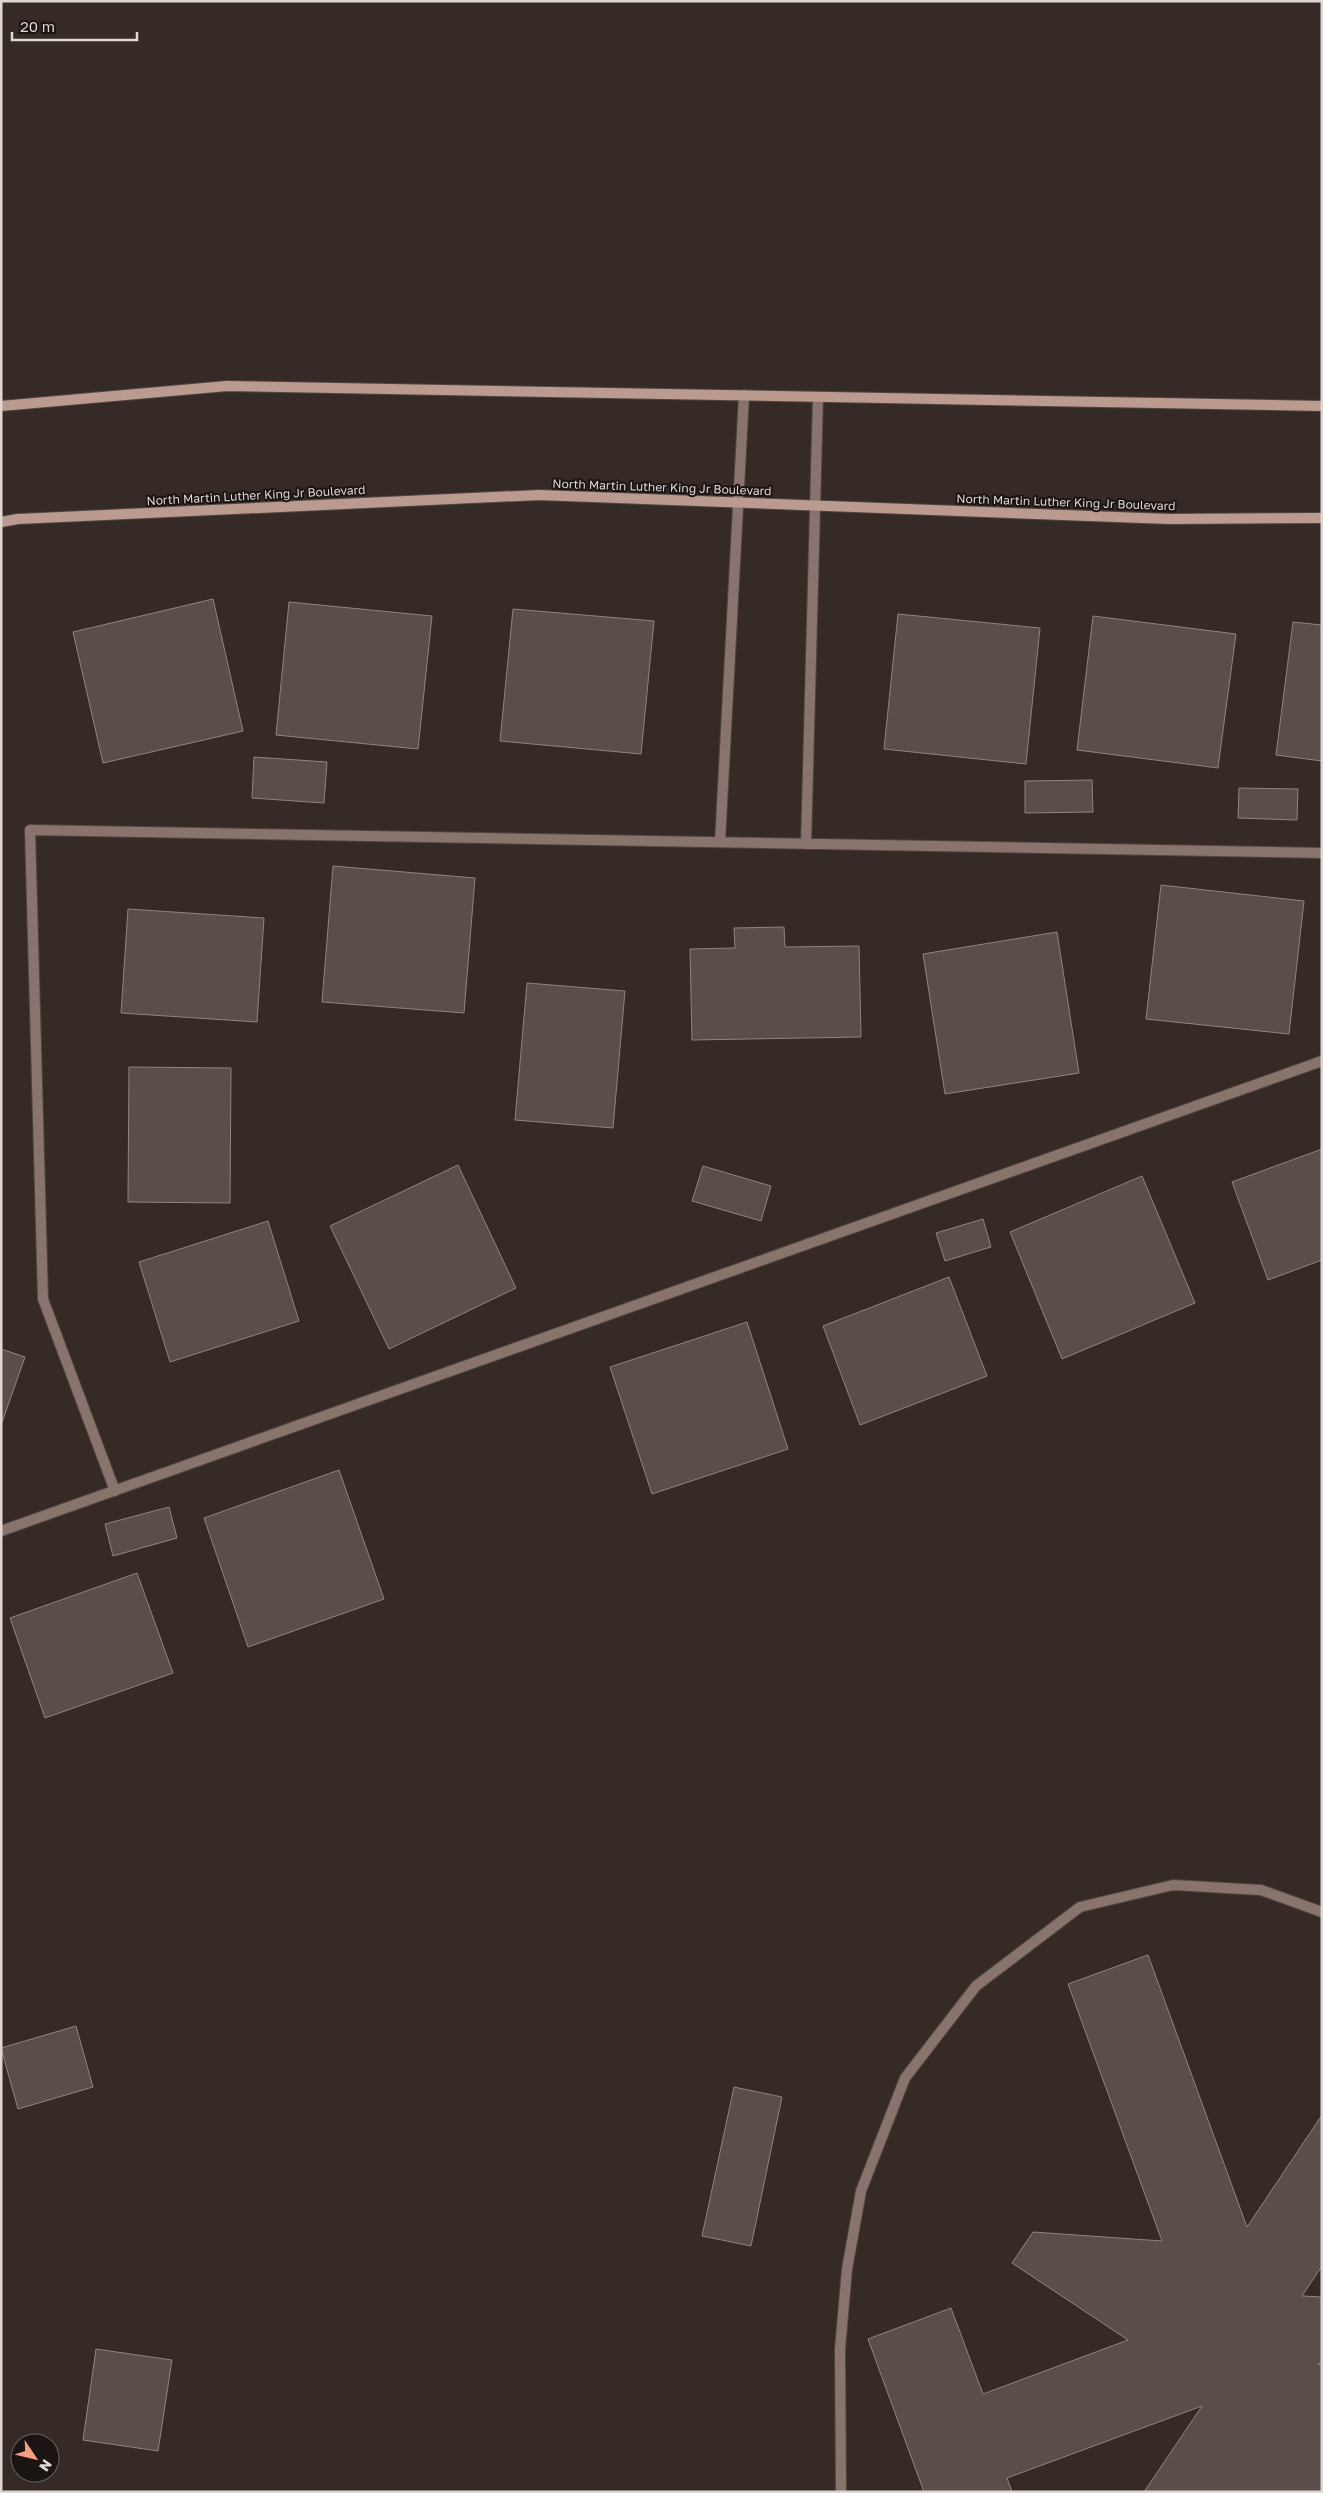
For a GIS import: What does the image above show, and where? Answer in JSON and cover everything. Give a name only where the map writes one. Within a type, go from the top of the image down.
[{"type":"main road","points":[[1,406],[227,386],[1322,406]]},
{"type":"main road","name":"North Martin Luther King Jr Boulevard","points":[[1,522],[18,519],[539,495],[1169,519],[1322,518]]},
{"type":"lane","points":[[720,842],[744,395]]},
{"type":"lane","points":[[806,844],[818,397]]},
{"type":"lane","points":[[115,1490],[43,1300],[30,830],[1322,853]]},
{"type":"lane","points":[[1,1531],[1322,1061]]},
{"type":"lane","points":[[841,2492],[840,2348],[847,2270],[861,2192],[905,2078],[976,1986],[1080,1907],[1173,1886],[1261,1890],[1322,1912]]},
{"type":"building","points":[[213,599],[243,731],[103,763],[73,632]]},
{"type":"building","points":[[289,602],[432,616],[418,749],[276,735]]},
{"type":"building","points":[[513,609],[654,621],[641,754],[500,741]]},
{"type":"building","points":[[898,614],[1040,628],[1026,764],[884,749]]},
{"type":"building","points":[[1093,616],[1236,634],[1218,768],[1077,750]]},
{"type":"building","points":[[1293,622],[1322,625],[1322,761],[1276,755]]},
{"type":"building","points":[[254,757],[327,762],[324,803],[252,798]]},
{"type":"building","points":[[1092,780],[1093,812],[1025,813],[1025,781]]},
{"type":"building","points":[[1239,788],[1298,789],[1297,820],[1238,818]]},
{"type":"building","points":[[333,866],[475,878],[464,1013],[322,1002]]},
{"type":"building","points":[[1161,885],[1304,901],[1289,1034],[1146,1019]]},
{"type":"building","points":[[128,909],[264,918],[257,1022],[121,1013]]},
{"type":"building","points":[[784,927],[785,947],[859,946],[861,1037],[692,1040],[690,949],[735,948],[734,928]]},
{"type":"building","points":[[1057,932],[1079,1073],[945,1094],[923,954]]},
{"type":"building","points":[[527,983],[625,991],[613,1128],[515,1120]]},
{"type":"building","points":[[129,1067],[231,1068],[230,1203],[128,1202]]},
{"type":"building","points":[[1322,1149],[1322,1260],[1268,1280],[1232,1182]]},
{"type":"building","points":[[458,1165],[516,1288],[389,1349],[330,1226]]},
{"type":"building","points":[[703,1166],[771,1186],[761,1221],[692,1201]]},
{"type":"building","points":[[1142,1176],[1195,1303],[1062,1359],[1010,1232]]},
{"type":"building","points":[[983,1219],[991,1247],[945,1261],[936,1233]]},
{"type":"building","points":[[268,1221],[299,1321],[170,1362],[139,1262]]},
{"type":"building","points":[[949,1277],[987,1376],[860,1425],[823,1326]]},
{"type":"building","points":[[747,1322],[788,1449],[652,1494],[610,1367]]},
{"type":"building","points":[[1,1349],[25,1357],[1,1425]]},
{"type":"building","points":[[339,1470],[384,1599],[248,1647],[204,1518]]},
{"type":"building","points":[[169,1507],[177,1538],[113,1556],[105,1524]]},
{"type":"building","points":[[137,1573],[173,1673],[45,1718],[10,1618]]},
{"type":"building","points":[[1148,1955],[1247,2227],[1322,2115],[1322,2266],[1302,2296],[1322,2297],[1322,2362],[1318,2364],[1322,2366],[1322,2492],[1144,2492],[1202,2406],[1007,2478],[1012,2492],[924,2492],[868,2339],[951,2308],[983,2394],[1128,2340],[1012,2263],[1033,2232],[1162,2241],[1068,1984]]},
{"type":"building","points":[[76,2026],[93,2087],[18,2109],[1,2048]]},
{"type":"building","points":[[734,2087],[782,2097],[751,2246],[702,2236]]},
{"type":"building","points":[[96,2349],[172,2360],[158,2451],[83,2440]]}]
